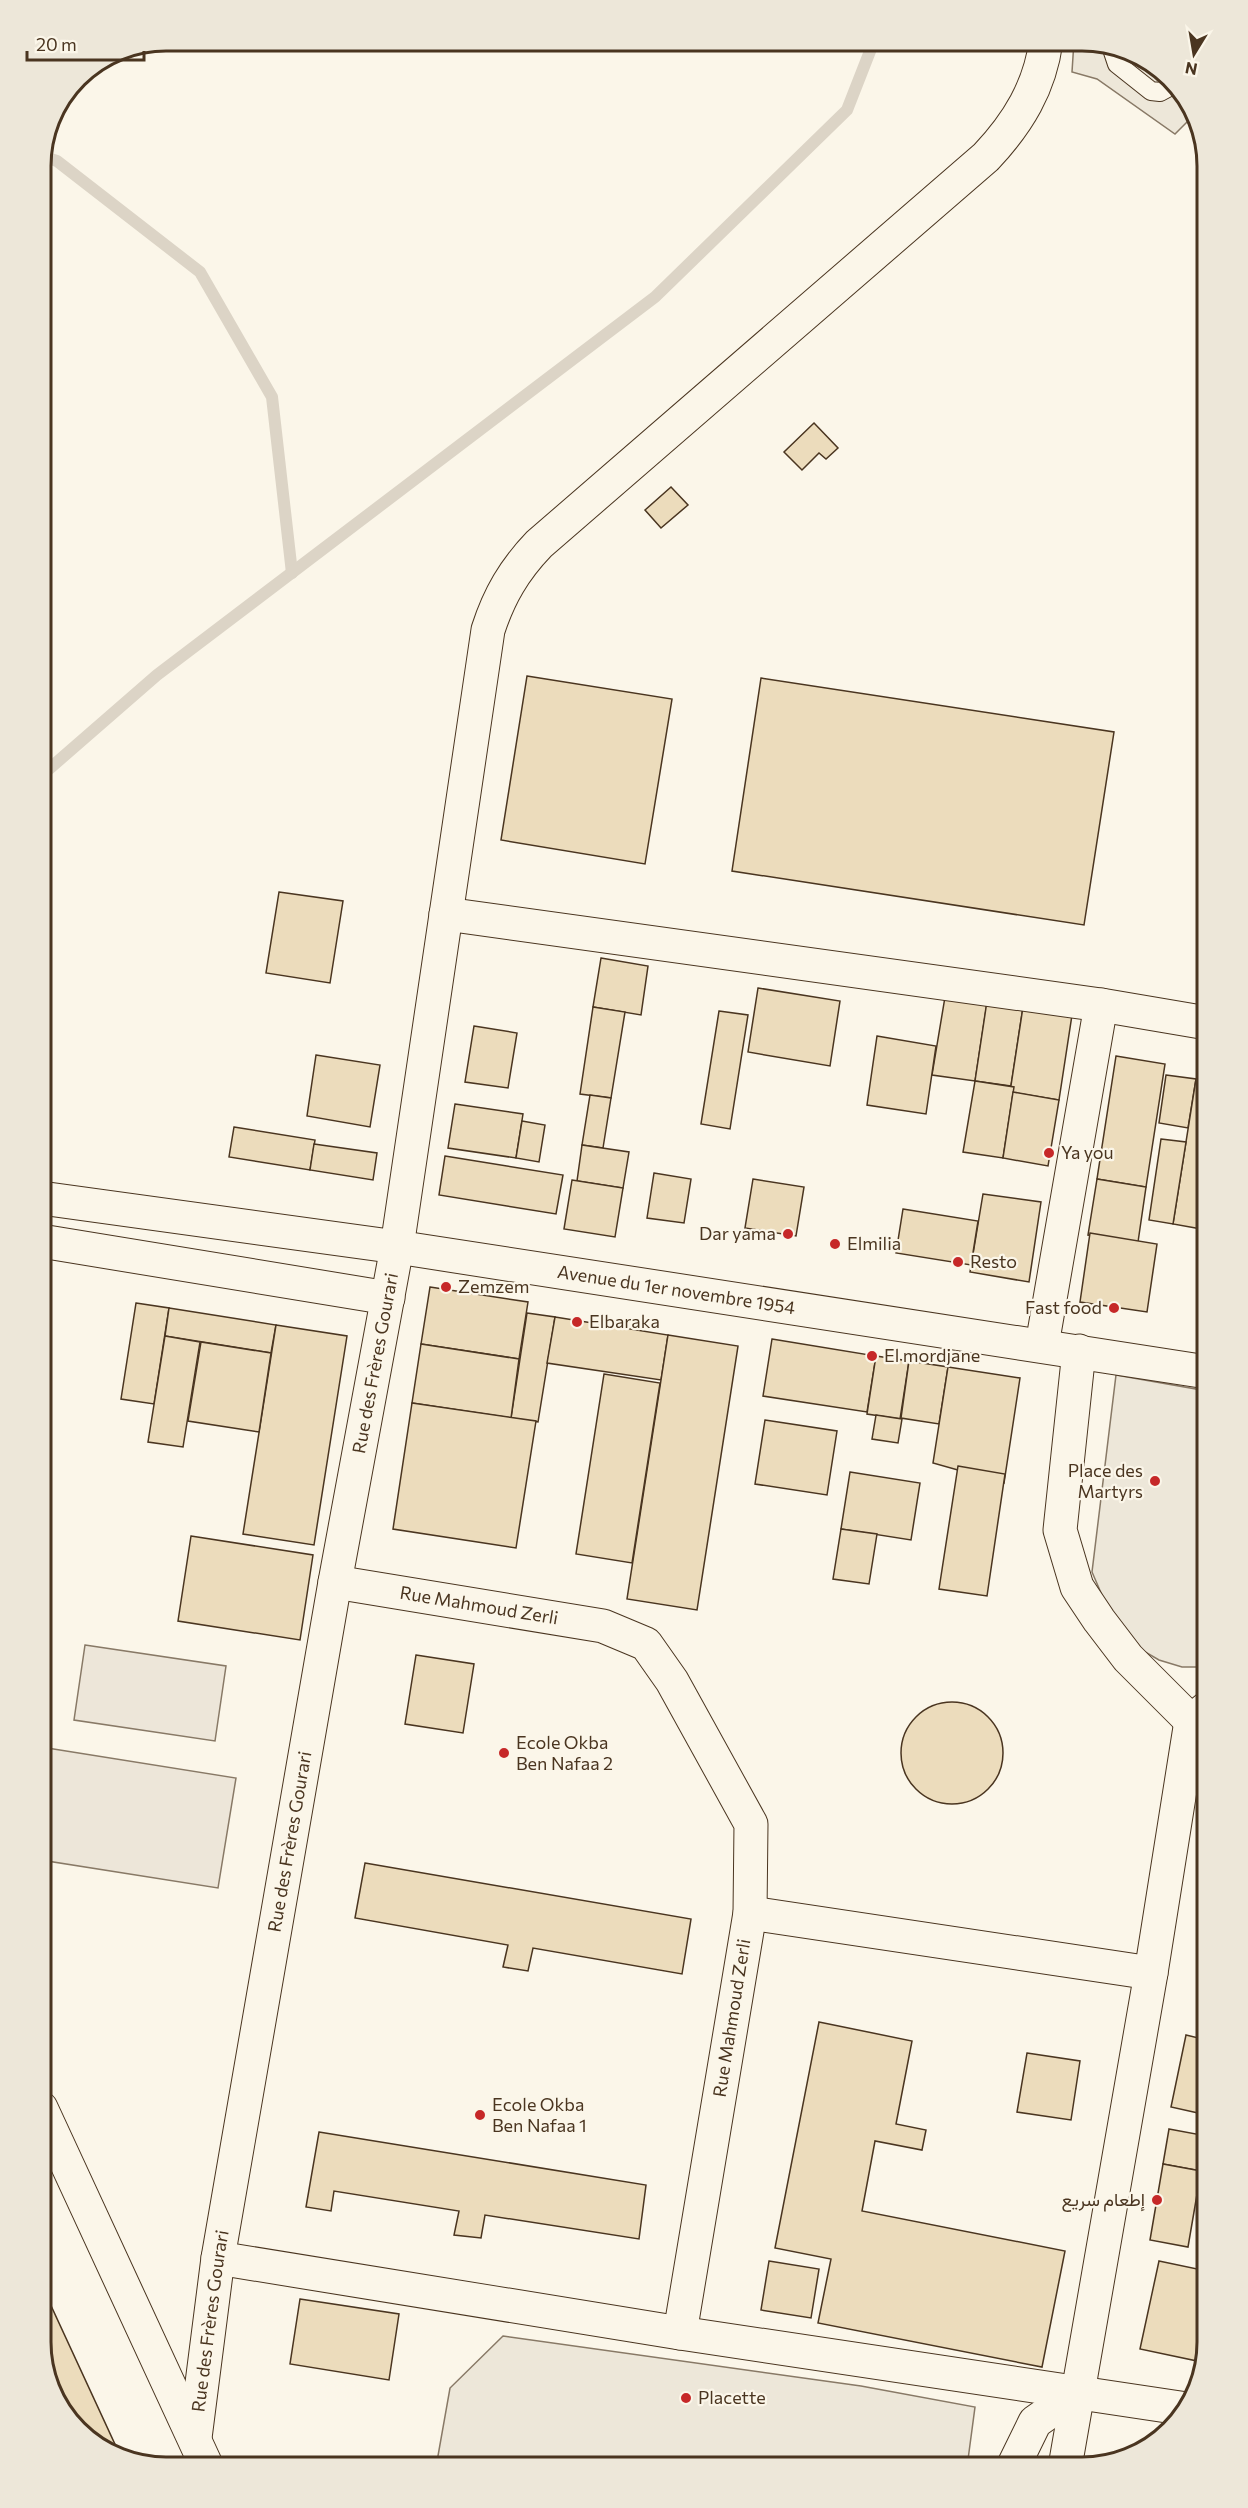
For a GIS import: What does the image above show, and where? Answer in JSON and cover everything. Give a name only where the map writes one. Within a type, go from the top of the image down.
[{"type":"street","name":"Rue des Frères Gourari","points":[[195,2438],[219,2258],[335,1582],[397,1247],[488,630],[495,606],[521,563],[539,544],[986,157],[1006,135],[1022,112],[1035,85],[1045,51]]},
{"type":"street","points":[[446,914],[1101,1005],[1197,1021]]},
{"type":"street","points":[[1042,1345],[1101,1005]]},
{"type":"street","name":"Avenue du 1er novembre 1954","points":[[51,1199],[397,1247],[1197,1370]]},
{"type":"street","points":[[51,1243],[388,1298]]},
{"type":"street","points":[[1079,1351],[1060,1530],[1077,1587],[1128,1658],[1197,1713]]},
{"type":"street","name":"Rue Mahmoud Zerli","points":[[335,1582],[603,1626],[646,1644],[672,1681],[751,1824],[750,1913],[680,2333]]},
{"type":"street","points":[[1067,2457],[1151,1973],[1197,1726]]},
{"type":"street","points":[[750,1913],[1151,1973]]},
{"type":"street","points":[[51,2131],[203,2457]]},
{"type":"street","points":[[219,2258],[680,2333],[1177,2407]]},
{"type":"street","points":[[1018,2457],[1035,2422],[1079,2391]]},
{"type":"lane","points":[[1114,56],[1117,64],[1151,91],[1160,92],[1166,89]]},
{"type":"shaded area","points":[[1073,51],[1112,55],[1140,66],[1173,96],[1188,121],[1175,134],[1097,79],[1072,72]]},
{"type":"shaded area","name":"Place des Martyrs","points":[[1116,1375],[1197,1389],[1197,1667],[1182,1667],[1159,1660],[1140,1649],[1108,1609],[1092,1572]]},
{"type":"shaded area","points":[[85,1645],[226,1666],[215,1741],[74,1720]]},
{"type":"shaded area","points":[[51,1749],[236,1778],[218,1888],[51,1862]]},
{"type":"shaded area","name":"Placette","points":[[503,2336],[861,2386],[975,2407],[968,2457],[438,2457],[450,2388]]},
{"type":"building","points":[[814,423],[838,448],[826,459],[819,453],[802,470],[784,452]]},
{"type":"building","points":[[671,487],[688,505],[661,528],[645,510]]},
{"type":"building","points":[[527,676],[672,699],[645,864],[501,840]]},
{"type":"building","points":[[761,678],[1114,732],[1084,925],[732,871]]},
{"type":"building","points":[[279,892],[343,901],[330,983],[266,973]]},
{"type":"building","points":[[601,958],[648,966],[641,1015],[593,1007]]},
{"type":"building","points":[[758,988],[840,1001],[830,1066],[748,1052]]},
{"type":"building","points":[[945,997],[987,1003],[975,1081],[932,1075]]},
{"type":"building","points":[[987,1001],[1023,1007],[1011,1086],[975,1081]]},
{"type":"building","points":[[593,1007],[625,1012],[611,1098],[580,1094]]},
{"type":"building","points":[[1023,1007],[1072,1015],[1059,1100],[1010,1092]]},
{"type":"building","points":[[719,1011],[748,1015],[730,1129],[701,1124]]},
{"type":"building","points":[[474,1026],[517,1033],[508,1088],[465,1082]]},
{"type":"building","points":[[877,1036],[936,1046],[926,1114],[867,1105]]},
{"type":"building","points":[[316,1055],[380,1065],[370,1127],[307,1116]]},
{"type":"building","points":[[1116,1056],[1165,1064],[1146,1187],[1097,1179]]},
{"type":"building","points":[[1166,1075],[1196,1079],[1188,1128],[1159,1123]]},
{"type":"building","points":[[1196,1079],[1197,1228],[1173,1224]]},
{"type":"building","points":[[975,1081],[1014,1087],[1003,1158],[963,1152]]},
{"type":"building","points":[[1013,1092],[1059,1100],[1048,1166],[1003,1158]]},
{"type":"building","points":[[590,1095],[611,1098],[603,1148],[582,1145]]},
{"type":"building","points":[[455,1104],[523,1114],[516,1158],[448,1148]]},
{"type":"building","points":[[522,1121],[545,1125],[539,1162],[516,1158]]},
{"type":"building","points":[[234,1127],[315,1140],[310,1170],[229,1157]]},
{"type":"building","points":[[1161,1139],[1186,1142],[1173,1224],[1149,1220]]},
{"type":"building","points":[[314,1144],[377,1153],[373,1180],[310,1170]]},
{"type":"building","points":[[582,1145],[629,1152],[623,1188],[577,1181]]},
{"type":"building","points":[[445,1156],[563,1175],[556,1214],[439,1195]]},
{"type":"building","points":[[654,1173],[691,1179],[684,1223],[647,1218]]},
{"type":"building","points":[[753,1179],[804,1187],[796,1236],[745,1228]]},
{"type":"building","points":[[1097,1179],[1146,1187],[1138,1242],[1088,1235]]},
{"type":"building","points":[[572,1180],[623,1188],[615,1237],[564,1229]]},
{"type":"building","points":[[983,1194],[1041,1202],[1029,1282],[970,1272]]},
{"type":"building","points":[[903,1209],[978,1221],[971,1265],[896,1253]]},
{"type":"building","points":[[1090,1233],[1157,1244],[1147,1312],[1080,1302]]},
{"type":"building","points":[[430,1287],[528,1302],[519,1359],[421,1344]]},
{"type":"building","points":[[136,1303],[169,1308],[154,1404],[121,1399]]},
{"type":"building","points":[[169,1308],[276,1325],[271,1353],[165,1336]]},
{"type":"building","points":[[527,1313],[555,1317],[538,1422],[511,1418]]},
{"type":"building","points":[[555,1317],[668,1335],[661,1380],[547,1363]]},
{"type":"building","points":[[276,1325],[347,1336],[314,1545],[243,1534]]},
{"type":"building","points":[[668,1335],[738,1346],[697,1610],[627,1599]]},
{"type":"building","points":[[165,1336],[200,1342],[183,1447],[148,1442]]},
{"type":"building","points":[[772,1339],[876,1356],[867,1412],[763,1396]]},
{"type":"building","points":[[201,1342],[271,1353],[259,1432],[188,1421]]},
{"type":"building","points":[[421,1344],[519,1359],[511,1418],[412,1403]]},
{"type":"building","points":[[876,1356],[909,1361],[900,1419],[867,1414]]},
{"type":"building","points":[[909,1361],[948,1367],[939,1424],[901,1418]]},
{"type":"building","points":[[948,1367],[1020,1378],[1004,1483],[933,1463]]},
{"type":"building","points":[[604,1374],[660,1383],[632,1563],[576,1554]]},
{"type":"building","points":[[412,1403],[536,1421],[516,1548],[393,1529]]},
{"type":"building","points":[[876,1415],[902,1419],[898,1443],[872,1439]]},
{"type":"building","points":[[765,1420],[837,1431],[827,1495],[755,1484]]},
{"type":"building","points":[[958,1466],[1005,1474],[987,1596],[939,1589]]},
{"type":"building","points":[[850,1472],[920,1483],[911,1540],[841,1529]]},
{"type":"building","points":[[841,1529],[877,1534],[869,1584],[833,1579]]},
{"type":"building","points":[[191,1536],[313,1555],[300,1640],[178,1621]]},
{"type":"building","points":[[416,1655],[474,1664],[463,1733],[405,1724]]},
{"type":"building","points":[[952,1702],[981,1710],[995,1724],[1003,1753],[995,1782],[981,1796],[952,1804],[923,1796],[909,1782],[901,1753],[909,1724],[923,1710]]},
{"type":"building","points":[[365,1863],[691,1919],[682,1974],[533,1948],[528,1971],[503,1967],[508,1945],[355,1918]]},
{"type":"building","points":[[819,2022],[912,2041],[896,2124],[926,2130],[922,2150],[875,2141],[862,2211],[1065,2251],[1042,2367],[818,2323],[831,2259],[775,2248]]},
{"type":"building","points":[[1186,2035],[1197,2038],[1197,2113],[1171,2107]]},
{"type":"building","points":[[1027,2053],[1080,2061],[1071,2120],[1017,2112]]},
{"type":"building","points":[[1169,2129],[1197,2134],[1197,2170],[1163,2164]]},
{"type":"building","points":[[319,2132],[646,2185],[639,2239],[485,2215],[481,2238],[454,2235],[459,2211],[334,2191],[331,2211],[306,2207]]},
{"type":"building","points":[[1163,2164],[1197,2170],[1197,2194],[1188,2247],[1150,2240]]},
{"type":"building","points":[[769,2261],[819,2269],[811,2318],[761,2310]]},
{"type":"building","points":[[1159,2261],[1197,2269],[1196,2361],[1140,2349]]},
{"type":"building","points":[[300,2299],[399,2314],[389,2380],[290,2364]]},
{"type":"building","points":[[51,2306],[115,2445],[85,2423],[66,2400],[53,2365]]},
{"type":"waterway","points":[[51,767],[157,675],[655,297],[847,110],[870,51]]},
{"type":"waterway","points":[[51,159],[57,161],[200,272],[272,397],[292,573]]},
{"type":"place","name":"Ya you","points":[[1049,1153]]},
{"type":"place","name":"Dar yama","points":[[788,1234]]},
{"type":"place","name":"Elmilia","points":[[835,1244]]},
{"type":"place","name":"Resto","points":[[958,1262]]},
{"type":"place","name":"Zemzem","points":[[446,1287]]},
{"type":"place","name":"Fast food","points":[[1114,1308]]},
{"type":"place","name":"Elbaraka","points":[[577,1322]]},
{"type":"place","name":"El mordjane","points":[[872,1356]]},
{"type":"place","name":"Place des Martyrs","points":[[1155,1481]]},
{"type":"place","name":"Ecole Okba Ben Nafaa 2","points":[[504,1753]]},
{"type":"place","name":"Ecole Okba Ben Nafaa 1","points":[[480,2115]]},
{"type":"place","name":"إطعام سريع","points":[[1157,2200]]},
{"type":"place","name":"Placette","points":[[686,2398]]}]
